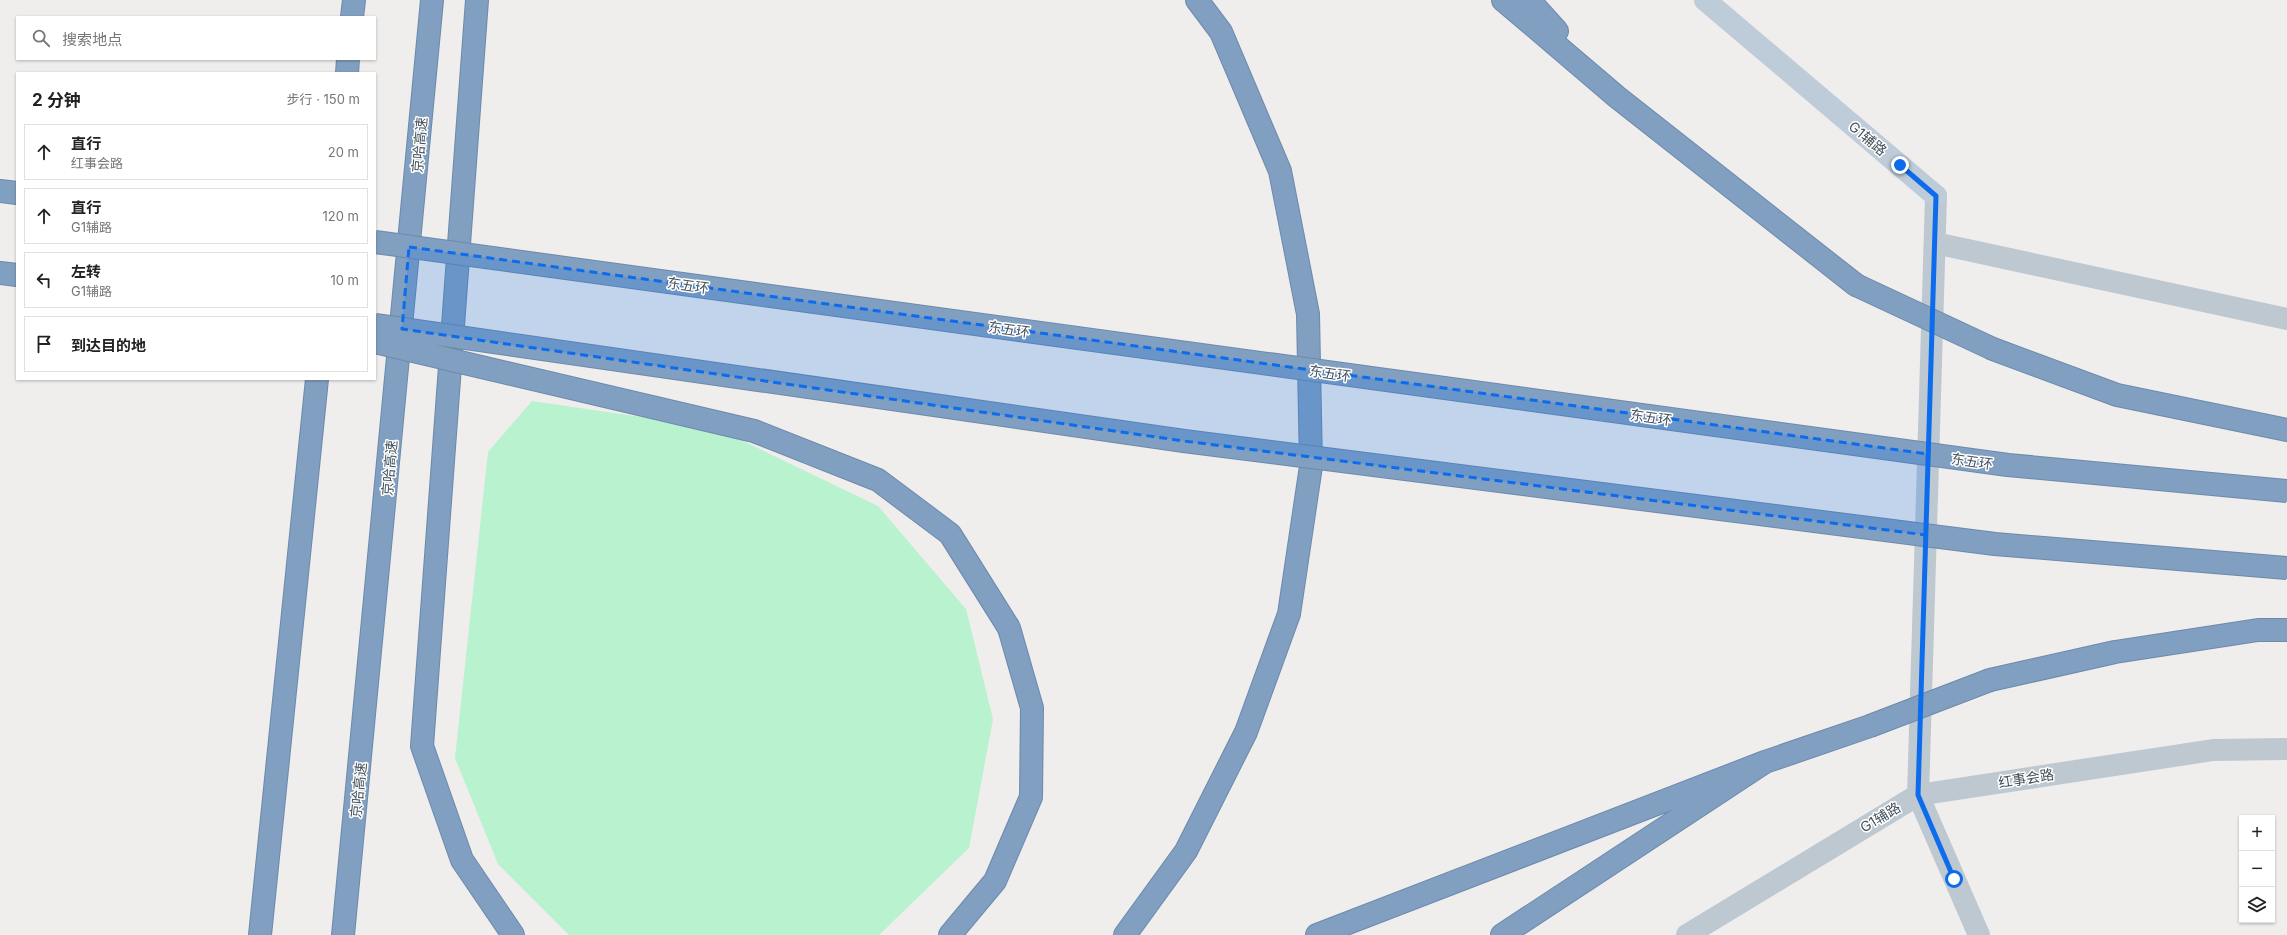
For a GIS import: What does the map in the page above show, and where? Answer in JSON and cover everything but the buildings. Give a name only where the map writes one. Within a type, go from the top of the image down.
[{"type":"highway","points":[[352,16],[354,0]]},
{"type":"highway","name":"京哈高速","points":[[343,935],[370,671],[432,0]]},
{"type":"highway","points":[[477,0],[422,746],[462,860],[513,935]]},
{"type":"highway","points":[[1125,935],[1186,851],[1246,732],[1289,614],[1311,466],[1308,314],[1280,171],[1221,32],[1197,0]]},
{"type":"highway","points":[[1502,0],[1617,97],[1856,285],[1993,349],[2117,395],[2287,430]]},
{"type":"highway","points":[[1529,0],[1617,97]]},
{"type":"highway","points":[[347,72],[348,60]]},
{"type":"highway","points":[[0,191],[16,193]]},
{"type":"highway","name":"东五环","points":[[376,242],[2000,464],[2287,491]]},
{"type":"highway","points":[[0,273],[16,276]]},
{"type":"highway","points":[[376,325],[1184,441],[1972,541],[2287,568]]},
{"type":"highway","points":[[376,342],[754,431],[878,480],[950,534],[1009,628],[1032,708],[1031,797],[995,881],[950,935]]},
{"type":"highway","points":[[260,935],[317,380]]},
{"type":"highway","points":[[1317,935],[1764,762],[1870,726],[1990,680],[2114,652],[2258,630],[2287,630]]},
{"type":"highway","points":[[1502,935],[1764,762]]},
{"type":"main road","name":"G1辅路","points":[[1705,0],[1936,196]]},
{"type":"street","name":"G1辅路","points":[[1687,935],[1918,795],[1936,196]]},
{"type":"street","points":[[1935,243],[2287,319]]},
{"type":"street","name":"红事会路","points":[[1918,795],[2213,750],[2287,749]]},
{"type":"street","points":[[1918,795],[1979,935]]},
{"type":"highlighted area","points":[[409,247],[1928,454],[1926,535],[1184,441],[402,329]]},
{"type":"green space","points":[[532,401],[716,428],[878,506],[966,609],[993,719],[969,848],[879,935],[569,935],[498,864],[455,758],[488,452]]},
{"type":"route","points":[[1900,165],[1936,196],[1918,795],[1954,879]]}]
